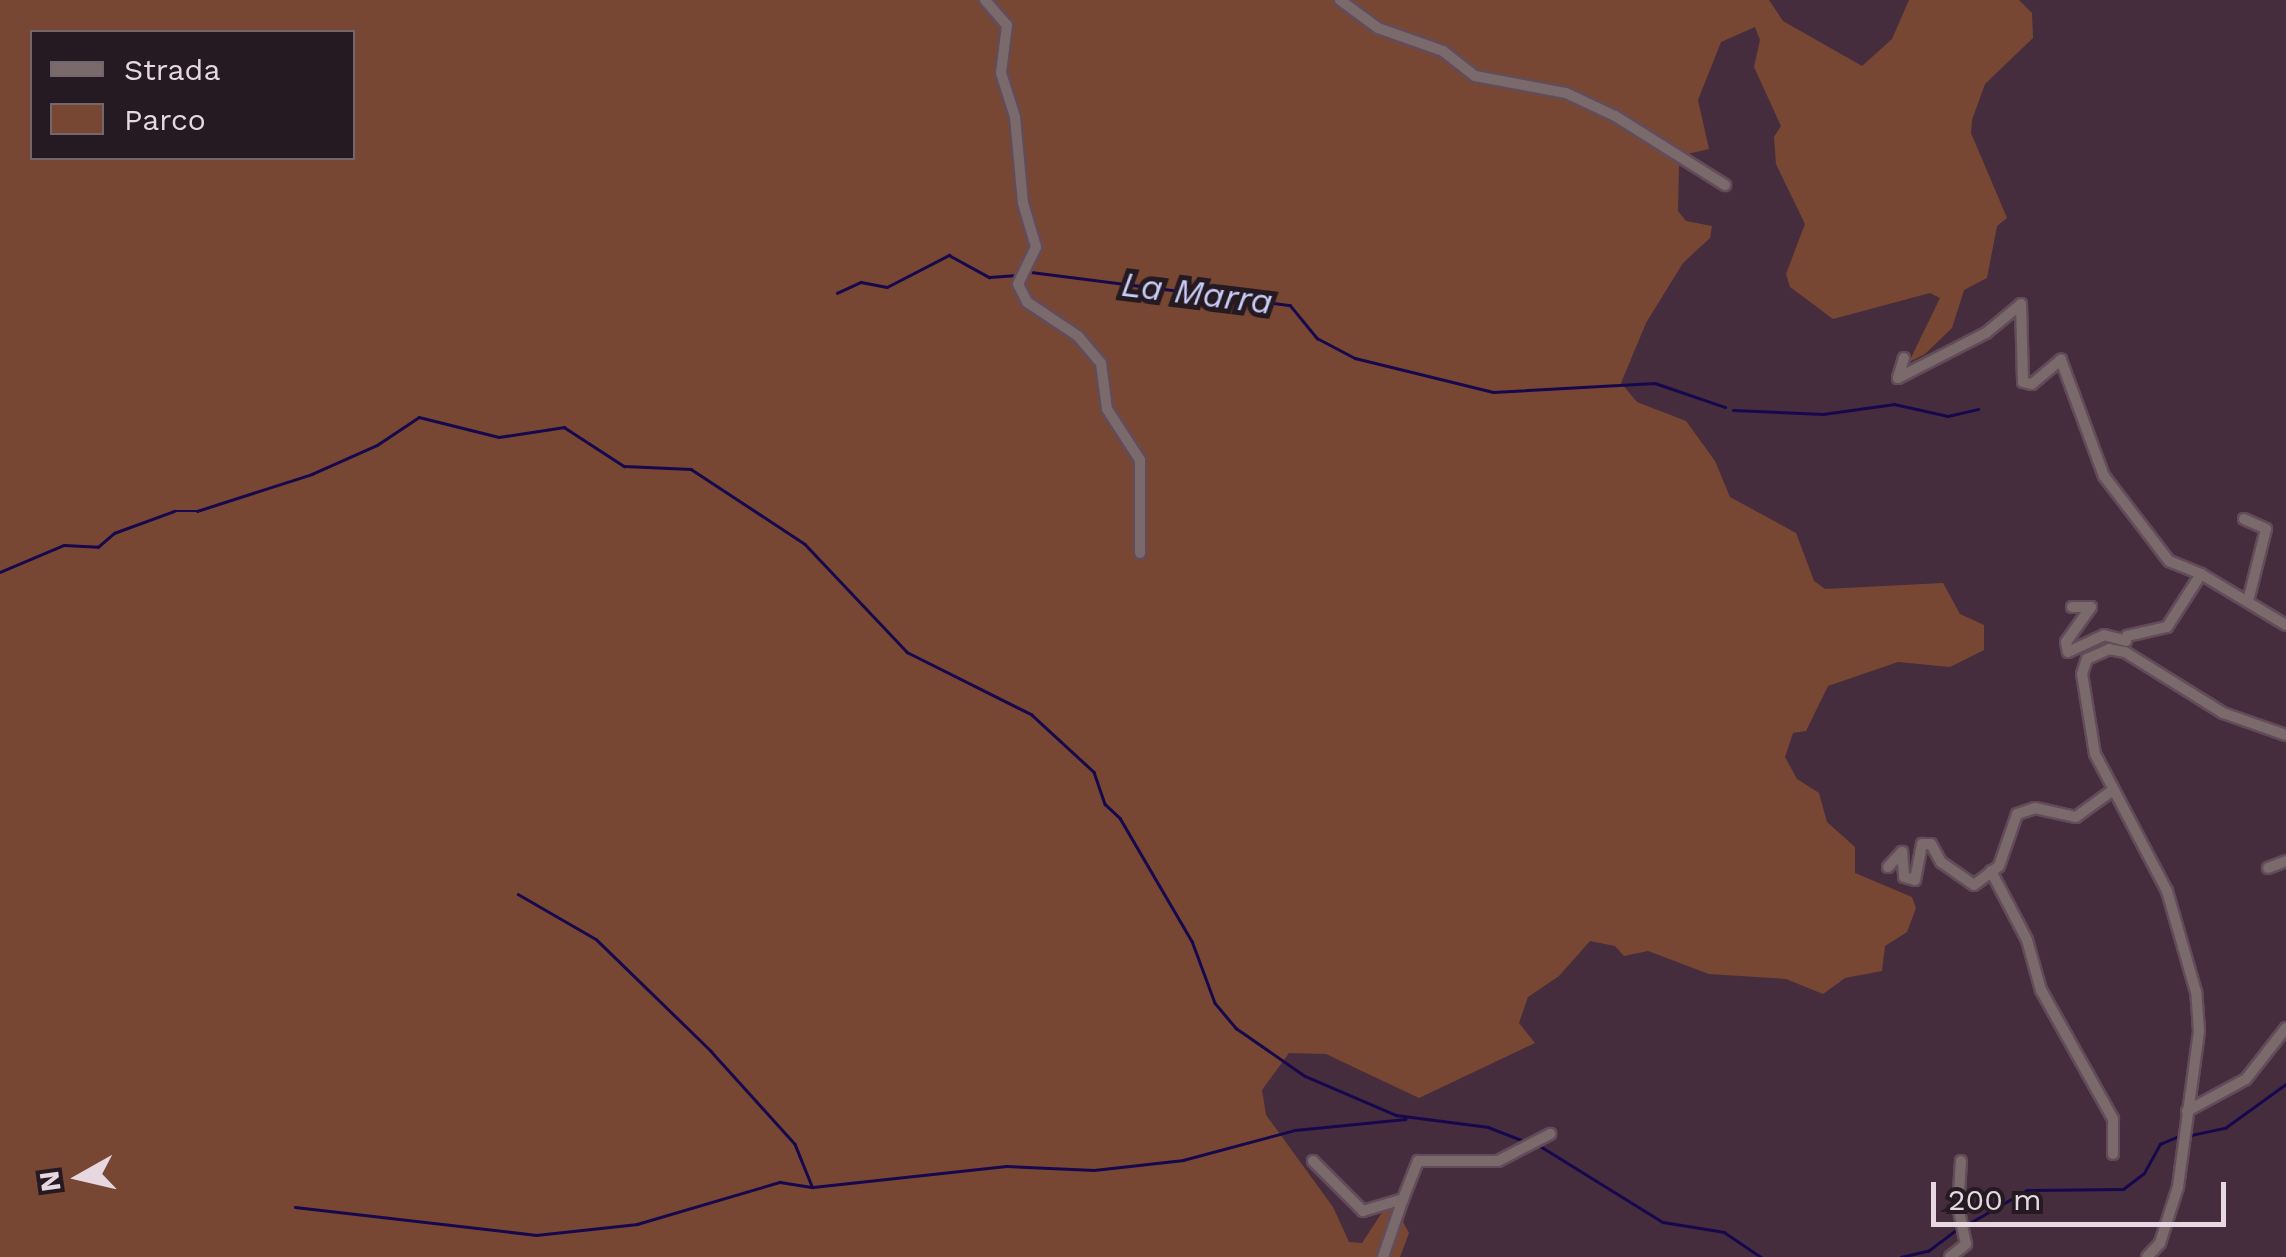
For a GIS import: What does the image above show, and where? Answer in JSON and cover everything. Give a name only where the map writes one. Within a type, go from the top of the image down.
[{"type":"street","points":[[986,0],[1007,25],[1001,73],[1015,117],[1023,203],[1036,247],[1018,284],[1027,302],[1078,336],[1101,363],[1107,409],[1140,460],[1140,553]]},
{"type":"street","points":[[1340,0],[1378,28],[1443,51],[1475,76],[1566,93],[1615,116],[1725,185]]},
{"type":"street","points":[[1904,358],[1898,378],[1986,333],[2022,304],[2024,382],[2032,384],[2061,360],[2104,476],[2170,562],[2249,598],[2286,625]]},
{"type":"street","points":[[2244,520],[2266,530],[2249,598]]},
{"type":"street","points":[[2072,606],[2091,607],[2066,642],[2068,652],[2104,636],[2126,636],[2167,627],[2201,574]]},
{"type":"street","points":[[2125,652],[2126,636]]},
{"type":"street","points":[[2147,1257],[2172,1212],[2199,1031],[2196,992],[2167,891],[2095,754],[2082,674],[2086,659],[2100,651],[2125,652],[2223,712],[2286,736]]},
{"type":"street","points":[[1888,867],[1902,852],[1904,877],[1915,880],[1926,844],[1969,885],[1991,872],[2006,852],[2016,814],[2035,808],[2076,816],[2113,790]]},
{"type":"street","points":[[2268,868],[2286,862]]},
{"type":"street","points":[[1991,872],[2027,940],[2041,990],[2113,1119],[2113,1154]]},
{"type":"street","points":[[2187,1110],[2246,1080],[2286,1028]]},
{"type":"street","points":[[1383,1257],[1418,1161],[1498,1161],[1542,1140]]},
{"type":"street","points":[[1950,1257],[1964,1250],[1961,1161]]},
{"type":"street","points":[[1313,1162],[1355,1209],[1403,1199]]},
{"type":"green space","points":[[0,0],[1769,0],[1783,21],[1862,66],[1892,39],[1909,0],[2019,0],[2032,13],[2033,38],[1985,84],[1971,133],[2007,218],[1997,226],[1987,278],[1964,290],[1952,328],[1925,354],[1909,362],[1940,298],[1930,293],[1833,319],[1790,287],[1786,274],[1805,224],[1776,164],[1774,137],[1781,126],[1754,67],[1760,40],[1755,27],[1721,42],[1698,100],[1709,149],[1683,155],[1679,167],[1678,211],[1686,221],[1712,226],[1710,238],[1683,263],[1646,323],[1621,383],[1637,402],[1686,421],[1715,461],[1730,497],[1796,533],[1814,581],[1825,589],[1943,583],[1960,614],[1984,625],[1984,650],[1950,667],[1898,662],[1828,686],[1806,731],[1793,733],[1785,757],[1797,779],[1819,793],[1827,822],[1855,847],[1855,873],[1912,897],[1916,908],[1907,932],[1885,946],[1882,971],[1845,978],[1823,994],[1786,979],[1709,974],[1648,951],[1624,956],[1615,946],[1590,941],[1559,976],[1528,997],[1519,1023],[1535,1043],[1419,1098],[1326,1054],[1289,1053],[1262,1090],[1266,1115],[1333,1207],[1349,1242],[1362,1243],[1383,1211],[1396,1209],[1409,1233],[1400,1257],[0,1257]]},
{"type":"waterway","name":"La Marra","points":[[837,293],[861,282],[887,287],[949,255],[989,277],[1018,275]]},
{"type":"waterway","name":"La Marra","points":[[1031,272],[1290,305],[1317,338],[1355,358],[1493,392],[1655,383],[1725,407]]},
{"type":"waterway","points":[[1733,410],[1823,414],[1894,404],[1948,416],[1978,409]]},
{"type":"waterway","points":[[0,572],[64,545],[98,547],[114,533],[174,511],[197,511],[312,474],[377,445],[419,417],[499,437],[564,427],[624,466],[691,469],[805,544],[907,652],[1031,714],[1094,772],[1105,804],[1120,818],[1192,941],[1215,1003],[1236,1028],[1305,1076],[1396,1115],[1488,1127],[1525,1141]]},
{"type":"waterway","points":[[518,894],[596,939],[711,1051],[795,1144],[812,1186]]},
{"type":"waterway","points":[[2191,1135],[2225,1128],[2286,1084]]},
{"type":"waterway","points":[[295,1207],[536,1235],[637,1224],[780,1182],[813,1187],[1006,1166],[1094,1170],[1183,1160],[1295,1130],[1405,1119]]},
{"type":"waterway","points":[[1968,1224],[2027,1190],[2123,1189],[2144,1173],[2160,1144],[2183,1134]]},
{"type":"waterway","points":[[1537,1144],[1663,1222],[1724,1232],[1761,1257]]},
{"type":"waterway","points":[[1901,1257],[1928,1251],[1960,1227]]}]
